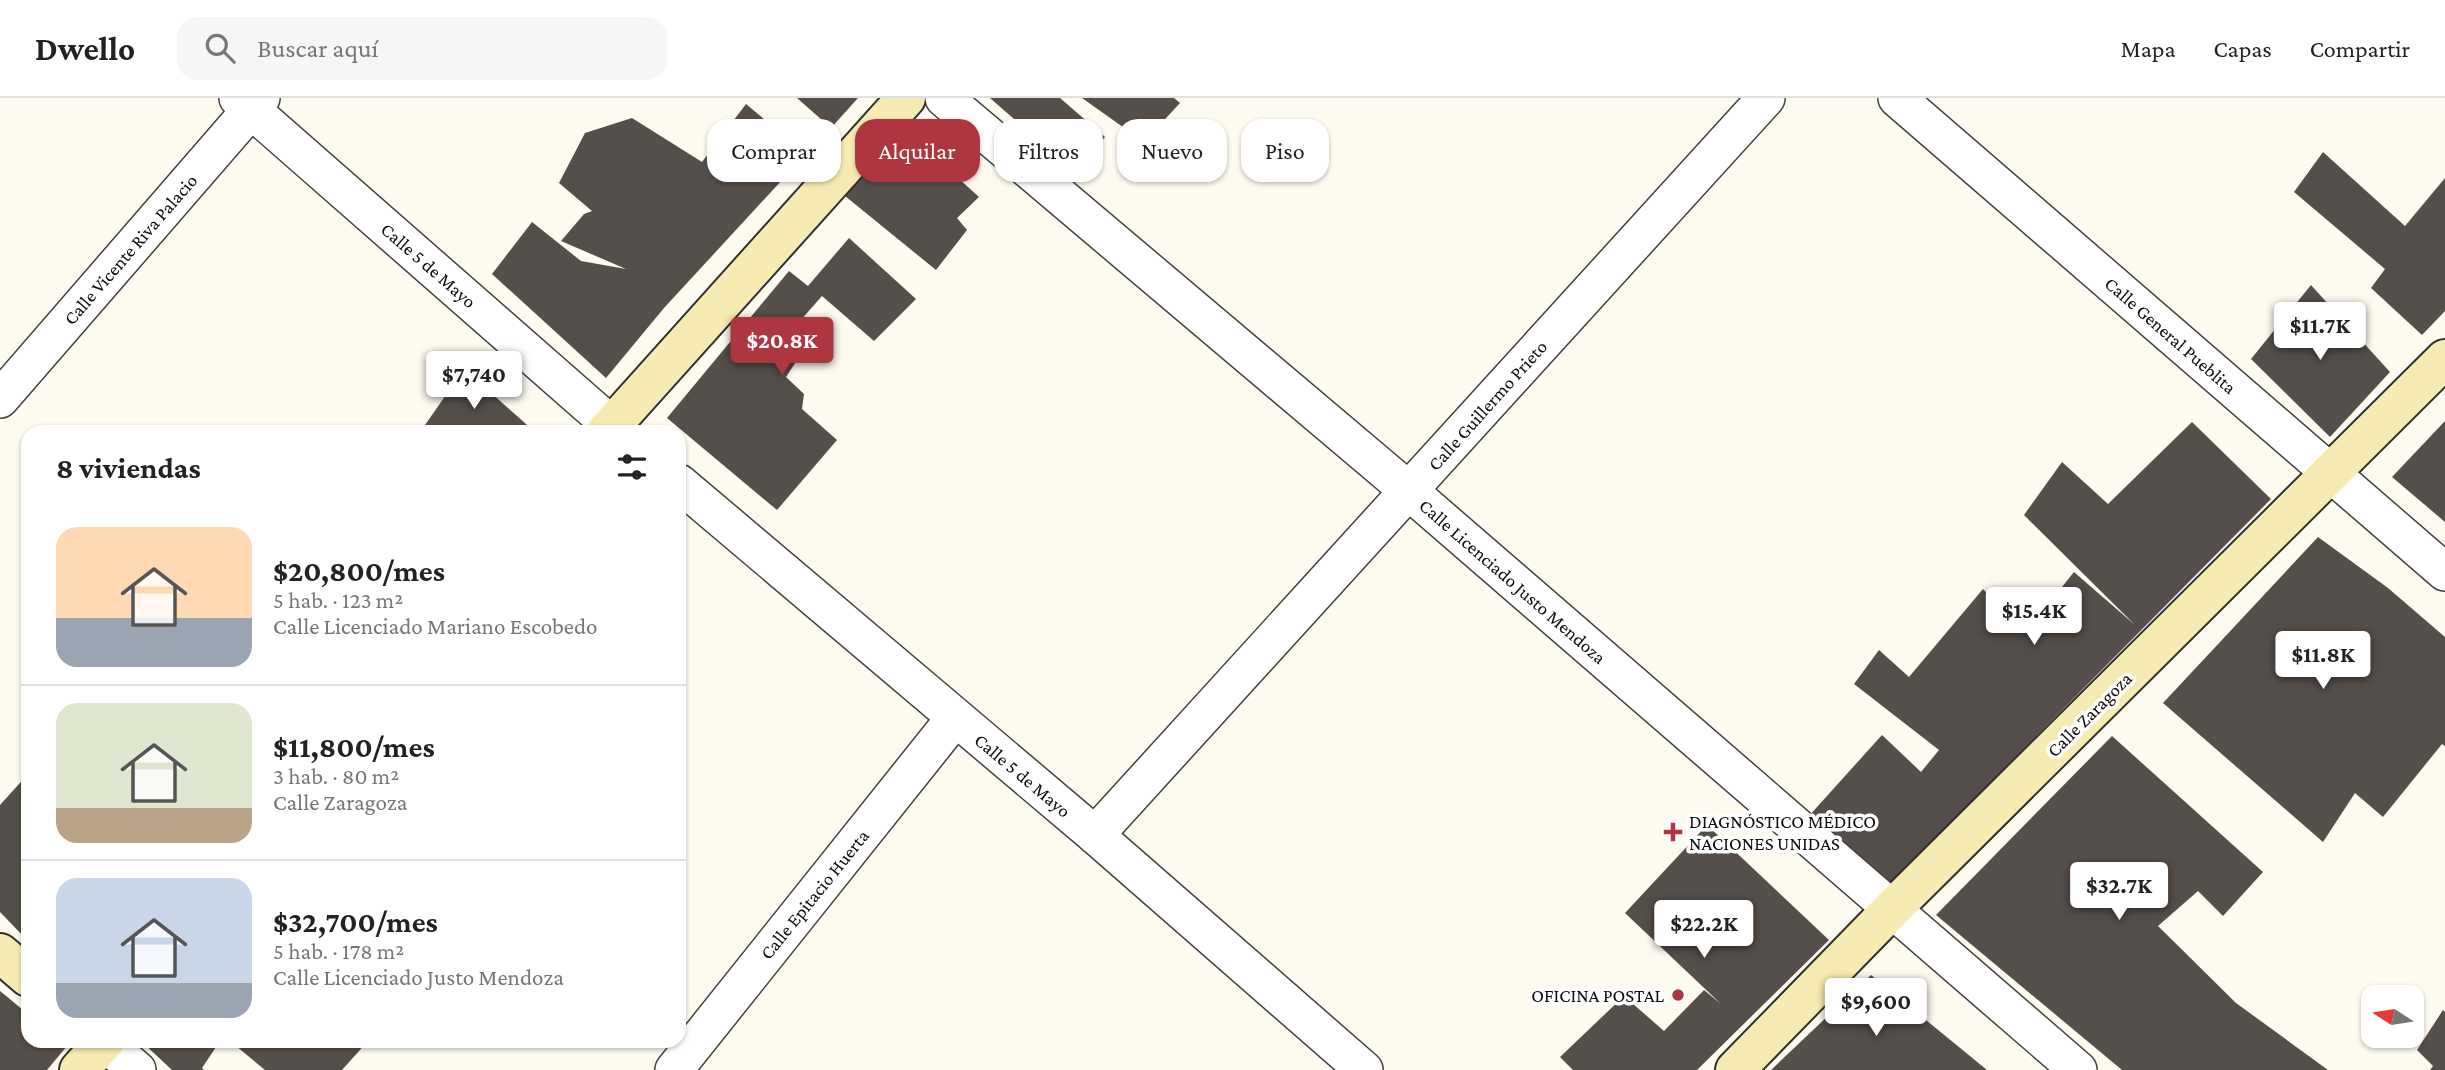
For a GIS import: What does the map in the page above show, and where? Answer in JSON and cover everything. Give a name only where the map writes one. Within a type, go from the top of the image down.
[{"type":"street","points":[[616,425],[906,98]]},
{"type":"street","name":"Calle Licenciado Justo Mendoza","points":[[944,98],[1409,491],[2078,1070]]},
{"type":"street","name":"Calle Guillermo Prieto","points":[[1094,835],[1766,98]]},
{"type":"street","name":"Calle General Pueblita","points":[[1898,98],[2445,572]]},
{"type":"street","name":"Calle 5 de Mayo","points":[[250,102],[606,425]]},
{"type":"street","name":"Calle Vicente Riva Palacio","points":[[0,399],[250,102]]},
{"type":"street","name":"Calle Zaragoza","points":[[1735,1070],[1892,909],[2445,359]]},
{"type":"street","name":"Calle 5 de Mayo","points":[[686,489],[1094,835],[1364,1070]]},
{"type":"street","name":"Calle Epitacio Huerta","points":[[674,1070],[955,718]]},
{"type":"street","points":[[0,953],[21,971]]},
{"type":"street","points":[[79,1070],[98,1048]]},
{"type":"street","points":[[112,1048],[136,1070]]},
{"type":"building","points":[[797,98],[858,98],[839,119],[821,119]]},
{"type":"building","points":[[990,98],[1060,98],[1084,119],[1014,119]]},
{"type":"building","points":[[1082,98],[1174,98],[1180,103],[1165,119],[1117,119],[1117,123]]},
{"type":"building","points":[[746,104],[764,119],[735,119]]},
{"type":"building","points":[[632,118],[702,162],[707,155],[707,182],[780,182],[664,308],[606,378],[492,274],[532,222],[581,261],[626,269],[561,241],[584,214],[592,211],[559,183],[585,133]]},
{"type":"building","points":[[2323,152],[2405,226],[2445,178],[2445,311],[2422,335],[2371,288],[2385,269],[2294,192]]},
{"type":"building","points":[[857,182],[962,182],[979,197],[957,218],[967,230],[936,270],[845,196]]},
{"type":"building","points":[[849,238],[916,299],[874,341],[822,296],[785,338],[801,354],[786,377],[804,394],[802,409],[837,440],[777,510],[686,434],[686,425],[675,425],[667,418],[789,271],[808,286]]},
{"type":"building","points":[[2311,285],[2390,372],[2330,437],[2251,359]]},
{"type":"building","points":[[464,369],[527,425],[425,425]]},
{"type":"building","points":[[2445,421],[2445,522],[2392,477]]},
{"type":"building","points":[[2192,422],[2271,499],[1887,887],[1808,817],[1882,735],[1921,772],[1939,750],[1854,684],[1879,650],[1909,677],[1983,589],[2025,633],[2074,572],[2135,625],[2024,515],[2062,462],[2108,504]]},
{"type":"building","points":[[2318,537],[2388,588],[2445,637],[2445,746],[2442,744],[2383,817],[2355,793],[2323,842],[2163,703]]},
{"type":"building","points":[[2112,736],[2263,872],[2223,916],[2198,891],[2158,926],[2236,1003],[2328,1070],[2122,1070],[1936,915]]},
{"type":"building","points":[[21,782],[21,934],[0,912],[0,805]]},
{"type":"building","points":[[1707,825],[1829,940],[1697,1070],[1573,1070],[1560,1057],[1624,996],[1664,1031],[1704,990],[1721,1004],[1625,913]]},
{"type":"building","points":[[1871,975],[1987,1070],[1771,1070]]},
{"type":"building","points":[[0,991],[21,1008],[21,1048],[65,1048],[47,1070],[0,1070]]},
{"type":"building","points":[[2443,1010],[2445,1070],[2430,1070],[2433,1066],[2417,1050],[2424,1048],[2424,1039]]},
{"type":"building","points":[[148,1048],[215,1048],[202,1068],[204,1070],[172,1070]]},
{"type":"building","points":[[238,1048],[362,1048],[342,1070],[265,1070]]},
{"type":"place","name":"DIAGNÓSTICO MÉDICO NACIONES UNIDAS","points":[[1673,832]]},
{"type":"place","name":"OFICINA POSTAL","points":[[1678,995]]}]
